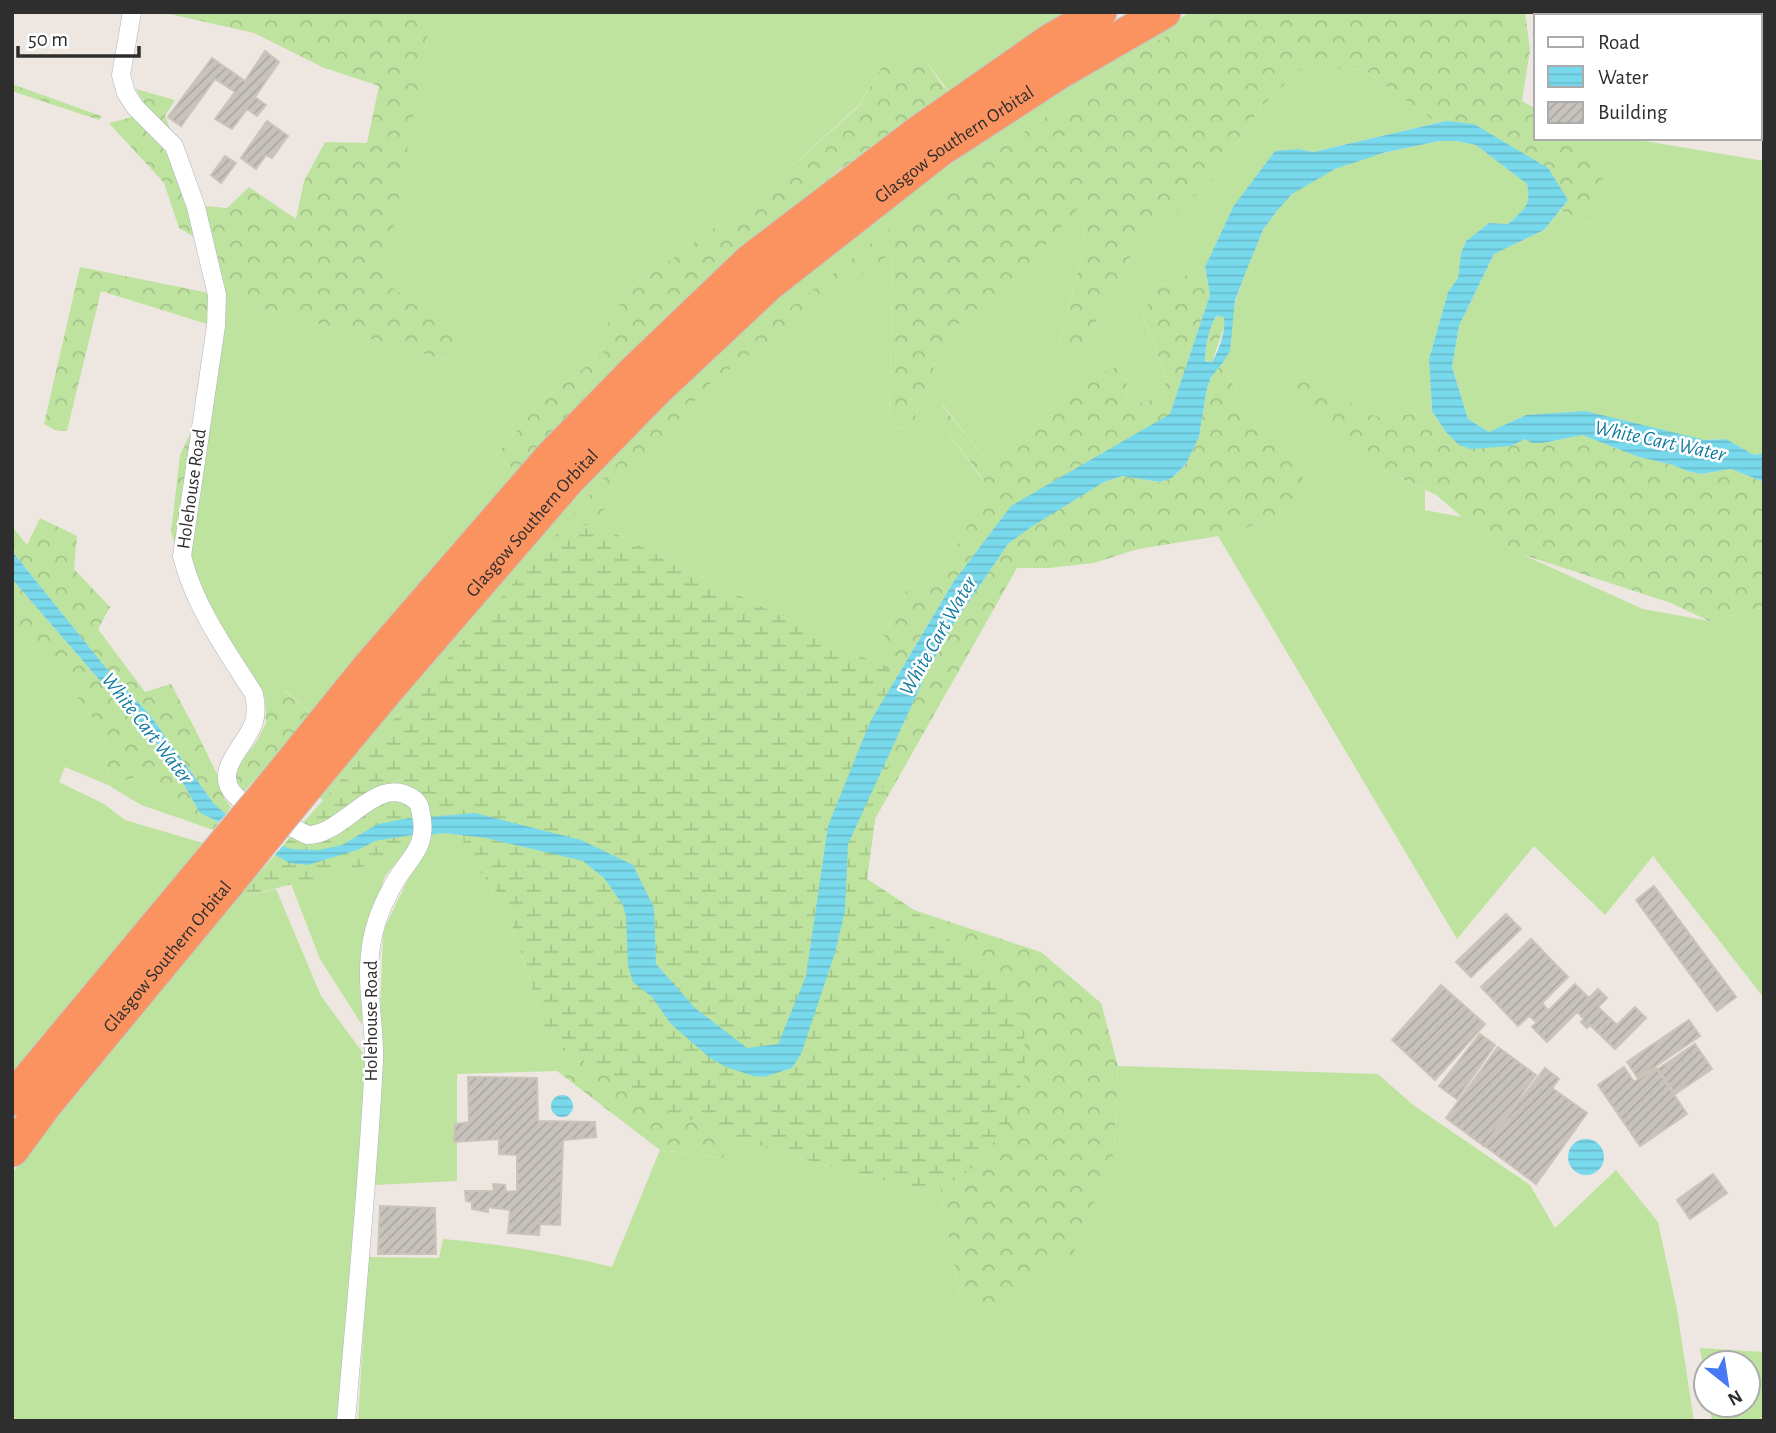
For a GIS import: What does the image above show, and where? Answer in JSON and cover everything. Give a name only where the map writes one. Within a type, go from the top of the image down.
[{"type":"highway","name":"Glasgow Southern Orbital","points":[[277,802],[369,667],[551,457],[633,373],[750,261],[922,130],[1051,40],[1100,12]]},
{"type":"highway","name":"Glasgow Southern Orbital","points":[[12,1150],[220,871],[277,802],[387,690],[568,480],[657,389],[769,284],[940,150],[1060,72],[1164,12]]},
{"type":"highway","name":"Glasgow Southern Orbital","points":[[12,1099],[220,871]]},
{"type":"street","name":"Holehouse Road","points":[[132,12],[121,75],[126,93],[135,107],[174,146],[197,207],[216,281],[216,326],[182,556],[202,608],[254,694],[255,719],[228,768],[227,782],[237,797],[307,835],[318,836],[332,830],[367,801],[393,792],[413,798],[419,804],[424,827],[419,849],[391,887],[371,945],[369,964],[374,1058],[346,1421]]},
{"type":"green space","points":[[161,12],[432,12],[384,281],[458,339],[446,360],[226,298],[204,206],[227,208],[249,187],[296,219],[304,181],[325,142],[367,143],[379,86],[322,67],[254,33]]},
{"type":"green space","points":[[432,12],[1080,12],[950,93],[918,51],[893,75],[890,55],[858,106],[761,194],[630,289],[607,325],[603,353],[541,402],[496,455],[519,474],[314,715],[285,691],[265,698],[193,578],[189,558],[226,298],[446,360],[457,339],[383,281]]},
{"type":"green space","points":[[1191,12],[1223,12],[1156,41],[926,200],[708,384],[893,251],[889,427],[911,428],[948,333],[1020,273],[1082,203],[1084,247],[1060,342],[1081,349],[1136,247],[1210,183],[1260,108],[1304,66],[1365,70],[1437,123],[1313,152],[1299,149],[1233,207],[1205,267],[1156,288],[1143,316],[1168,381],[1148,402],[1126,405],[1127,379],[1063,392],[1032,433],[987,462],[943,405],[933,412],[989,486],[942,575],[908,587],[872,661],[596,524],[563,528],[323,800],[318,797],[522,554],[652,409],[788,287],[899,201],[993,134],[1143,39]]},
{"type":"green space","points":[[1223,12],[1525,12],[1530,50],[1522,101],[1534,108],[1534,140],[1578,140],[1606,184],[1590,224],[1560,210],[1568,200],[1446,121],[1437,123],[1365,70],[1304,66],[1260,108],[1210,183],[1136,247],[1081,349],[1060,343],[1084,247],[1082,204],[1020,273],[948,333],[911,428],[889,427],[893,252],[709,384],[633,472],[579,542],[302,825],[608,473],[703,377],[926,200],[1156,41]]},
{"type":"green space","points":[[918,50],[950,93],[838,171],[708,283],[519,474],[496,455],[541,402],[603,353],[607,325],[630,289],[761,194],[858,107],[890,54],[894,74]]},
{"type":"green space","points":[[12,84],[101,116],[99,120],[12,91]]},
{"type":"green space","points":[[136,89],[175,100],[165,116],[171,131],[146,106]]},
{"type":"green space","points":[[132,117],[165,151],[184,189],[194,237],[179,228],[164,183],[109,123]]},
{"type":"green space","points":[[1578,140],[1639,140],[1764,161],[1764,453],[1754,455],[1726,439],[1705,440],[1526,415],[1489,432],[1468,419],[1452,367],[1459,326],[1494,254],[1544,230],[1560,210],[1590,224],[1606,184]]},
{"type":"green space","points":[[1439,141],[1476,145],[1527,184],[1528,198],[1525,207],[1508,224],[1489,223],[1466,241],[1461,253],[1458,278],[1448,292],[1429,359],[1432,411],[1383,418],[1365,413],[1322,380],[1361,459],[1425,490],[1425,510],[1462,517],[1521,554],[1643,609],[1709,621],[1764,607],[1764,998],[1653,856],[1605,915],[1534,846],[1457,939],[1218,536],[1232,534],[1292,508],[1260,433],[1222,364],[1229,347],[1237,297],[1263,231],[1277,210],[1295,192],[1316,178],[1365,159]]},
{"type":"green space","points":[[80,267],[209,293],[207,324],[101,291],[67,431],[55,430],[44,424]]},
{"type":"green space","points":[[1205,267],[1210,295],[1170,415],[1011,507],[954,581],[870,722],[855,706],[872,661],[908,587],[942,575],[988,486],[933,412],[942,405],[987,462],[1032,433],[1063,392],[1119,366],[1127,378],[1126,405],[1148,402],[1168,381],[1143,315],[1156,288]]},
{"type":"green space","points":[[1216,316],[1224,317],[1225,324],[1212,362],[1205,360],[1205,355],[1209,332]]},
{"type":"green space","points":[[1222,364],[1260,433],[1309,462],[1292,508],[1232,534],[1138,549],[1094,563],[1017,568],[875,819],[867,879],[914,910],[1041,952],[1101,1003],[1118,1066],[1114,1153],[1073,1254],[1002,1299],[963,1313],[940,1186],[946,1185],[848,877],[865,805],[927,672],[953,625],[1008,544],[1031,526],[1104,482],[1122,476],[1160,482],[1172,478],[1186,464],[1199,437],[1207,388],[1211,377]]},
{"type":"green space","points":[[1294,371],[1322,380],[1365,413],[1383,418],[1432,411],[1446,432],[1511,446],[1525,439],[1543,443],[1582,435],[1639,457],[1687,471],[1701,474],[1731,469],[1764,482],[1764,607],[1709,621],[1671,603],[1521,554],[1462,517],[1436,495],[1361,459],[1289,393]]},
{"type":"green space","points":[[191,432],[175,544],[171,532],[180,455]]},
{"type":"green space","points":[[40,518],[77,536],[74,569],[110,607],[98,629],[145,692],[171,684],[217,774],[224,798],[231,807],[226,814],[214,804],[150,715],[106,668],[12,551],[12,526],[27,545]]},
{"type":"green space","points":[[596,524],[912,681],[875,819],[867,879],[914,910],[1005,987],[1024,1021],[1025,1072],[1010,1122],[970,1170],[946,1185],[926,1191],[783,1154],[649,1104],[548,1037],[505,903],[464,852],[463,827],[373,864],[237,898],[562,528]]},
{"type":"green space","points":[[12,579],[109,691],[118,694],[171,762],[200,813],[219,822],[213,830],[182,819],[143,775],[108,785],[105,735],[62,677],[12,628]]},
{"type":"green space","points":[[12,628],[62,677],[105,735],[108,785],[65,767],[59,782],[104,804],[125,820],[203,843],[12,1078]]},
{"type":"green space","points":[[284,691],[314,715],[241,795],[236,779],[238,766],[257,741],[266,723],[265,698]]},
{"type":"green space","points":[[143,775],[182,819],[141,805],[108,785]]},
{"type":"green space","points":[[448,833],[464,836],[464,852],[505,903],[548,1037],[557,1042],[557,1071],[457,1074],[457,1181],[374,1185],[383,931],[426,842]]},
{"type":"green space","points":[[407,850],[385,876],[364,940],[362,1025],[320,959],[291,884],[373,864]]},
{"type":"green space","points":[[276,889],[321,996],[366,1057],[352,1288],[340,1421],[12,1421],[12,1173],[237,898]]},
{"type":"green space","points":[[557,1042],[649,1104],[739,1137],[722,1158],[660,1150],[557,1071]]},
{"type":"green space","points":[[1118,1066],[1378,1074],[1413,1105],[1530,1185],[1555,1228],[1616,1170],[1658,1222],[1677,1310],[1694,1421],[358,1421],[368,1257],[439,1258],[443,1239],[528,1250],[612,1267],[660,1150],[721,1158],[739,1137],[783,1154],[926,1191],[940,1186],[963,1313],[1114,1153]]},
{"type":"green space","points":[[1764,1352],[1764,1421],[1712,1421],[1762,1419]]},
{"type":"water","name":"White Cart Water","points":[[1446,121],[1474,124],[1548,168],[1568,200],[1544,230],[1494,254],[1459,326],[1452,367],[1468,419],[1489,432],[1526,415],[1585,411],[1705,440],[1726,439],[1754,455],[1764,453],[1764,482],[1731,469],[1701,474],[1687,471],[1639,457],[1582,435],[1543,443],[1532,443],[1525,439],[1511,446],[1471,449],[1459,445],[1432,411],[1429,359],[1448,292],[1458,278],[1461,253],[1466,241],[1489,223],[1508,224],[1518,215],[1527,203],[1527,184],[1476,145],[1439,141],[1383,153],[1335,169],[1292,194],[1263,230],[1235,301],[1230,351],[1211,377],[1199,437],[1186,464],[1172,478],[1160,482],[1122,476],[1104,482],[1031,527],[1008,544],[953,625],[927,672],[848,844],[845,911],[835,953],[801,1054],[792,1068],[764,1077],[724,1066],[710,1058],[671,1024],[652,997],[633,982],[628,966],[623,905],[604,878],[583,861],[486,838],[444,833],[428,835],[429,817],[475,813],[581,840],[633,865],[654,908],[656,964],[695,1008],[747,1048],[778,1044],[806,976],[828,826],[870,722],[954,581],[1011,506],[1170,414],[1210,295],[1205,267],[1233,207],[1275,151],[1299,149],[1313,152]],"holes":[[[1216,316],[1224,317],[1223,334],[1217,352],[1212,362],[1205,361],[1208,338]]]},
{"type":"water","name":"White Cart Water","points":[[12,551],[106,668],[150,715],[214,804],[226,814],[219,822],[200,813],[171,762],[118,694],[109,691],[12,579]]},
{"type":"water","points":[[409,818],[419,819],[418,834],[375,841],[360,849],[308,865],[290,863],[275,855],[283,846],[319,850],[342,845],[378,824]]},
{"type":"water","points":[[562,1095],[570,1098],[573,1106],[570,1114],[562,1117],[554,1114],[551,1106],[554,1098]]},
{"type":"water","points":[[1586,1139],[1598,1145],[1604,1157],[1598,1169],[1586,1175],[1574,1169],[1568,1157],[1574,1145]]},
{"type":"building","points":[[265,51],[279,62],[255,97],[266,105],[257,116],[247,109],[232,129],[215,119],[235,92],[215,79],[181,126],[168,117],[212,58],[245,81]]},
{"type":"building","points":[[267,121],[288,136],[272,158],[266,155],[256,169],[241,158]]},
{"type":"building","points":[[225,156],[236,163],[221,183],[211,175]]},
{"type":"building","points":[[1654,886],[1736,997],[1717,1011],[1636,900]]},
{"type":"building","points":[[1506,914],[1521,929],[1471,977],[1456,962]]},
{"type":"building","points":[[1531,939],[1568,977],[1542,1003],[1547,1009],[1535,1021],[1529,1016],[1518,1026],[1481,987]]},
{"type":"building","points":[[1575,984],[1589,998],[1598,989],[1607,998],[1598,1007],[1617,1025],[1635,1007],[1646,1018],[1615,1049],[1590,1025],[1587,1028],[1581,1022],[1584,1019],[1577,1012],[1547,1042],[1532,1027]]},
{"type":"building","points":[[1441,985],[1485,1024],[1435,1080],[1392,1040]]},
{"type":"building","points":[[1689,1020],[1700,1036],[1638,1078],[1627,1062]]},
{"type":"building","points":[[1480,1034],[1495,1045],[1457,1099],[1439,1086]]},
{"type":"building","points":[[1695,1044],[1712,1069],[1675,1094],[1658,1069]]},
{"type":"building","points":[[1498,1047],[1536,1075],[1484,1146],[1446,1118]]},
{"type":"building","points":[[1624,1067],[1634,1082],[1656,1068],[1687,1114],[1640,1146],[1598,1085]]},
{"type":"building","points":[[1545,1068],[1559,1079],[1552,1088],[1587,1113],[1536,1184],[1485,1146]]},
{"type":"building","points":[[468,1077],[537,1078],[538,1121],[595,1122],[596,1137],[563,1140],[560,1225],[540,1224],[539,1235],[508,1233],[510,1210],[488,1207],[488,1212],[472,1209],[472,1202],[466,1201],[465,1191],[494,1191],[493,1184],[505,1185],[506,1192],[517,1191],[517,1155],[499,1154],[499,1139],[454,1142],[455,1124],[469,1122]]},
{"type":"building","points":[[1713,1174],[1727,1193],[1690,1219],[1677,1200]]},
{"type":"building","points":[[380,1206],[435,1208],[436,1254],[378,1254]]}]
